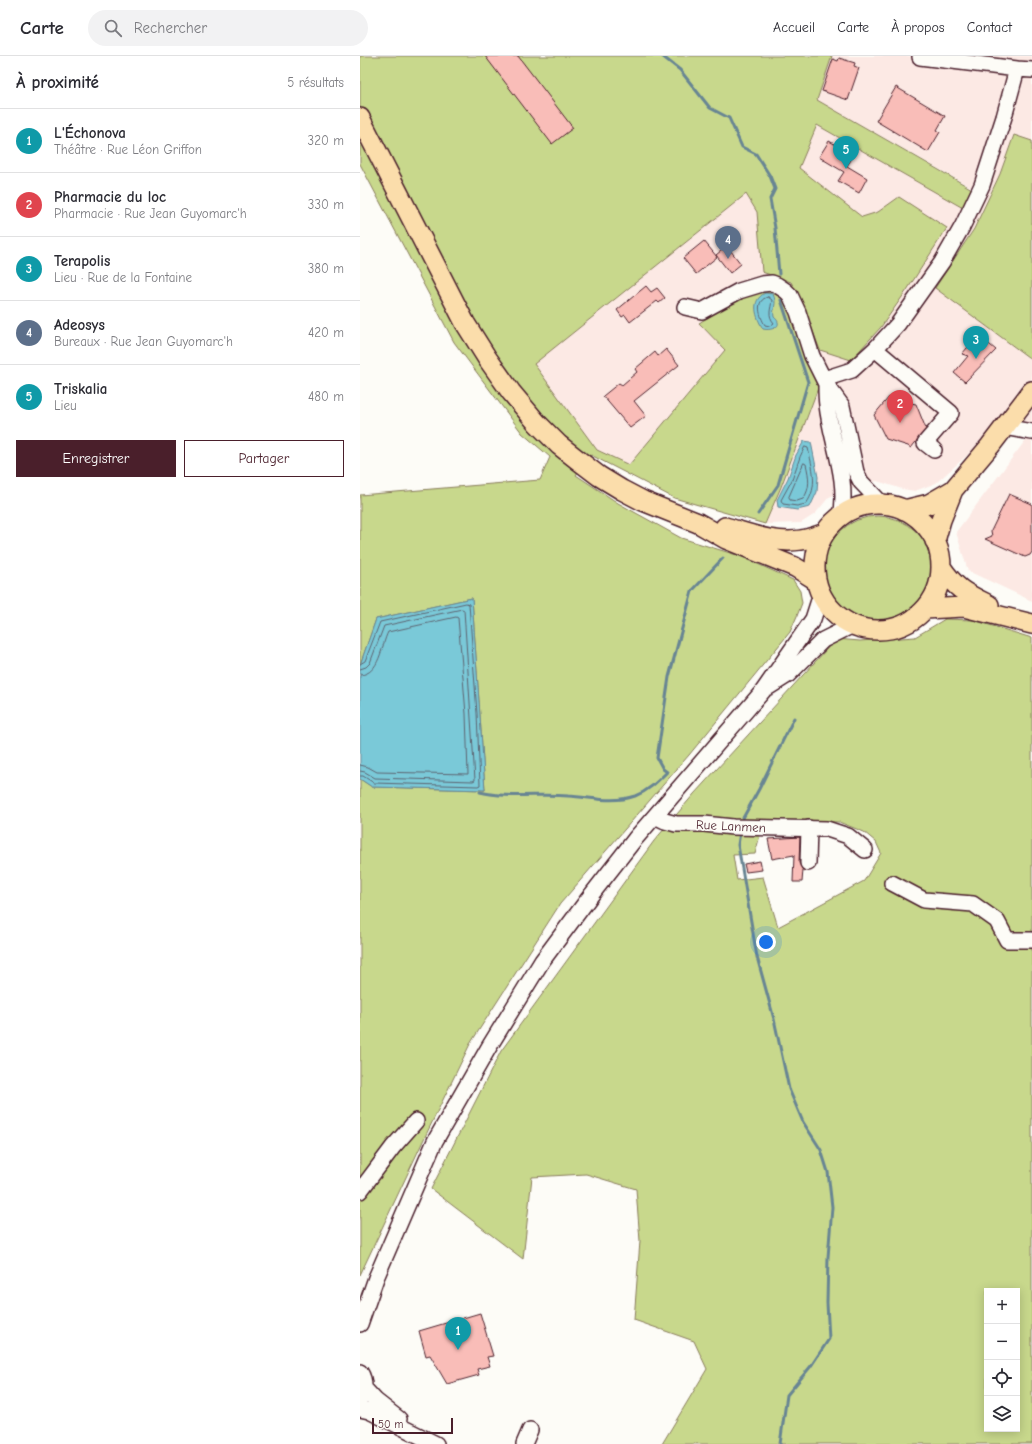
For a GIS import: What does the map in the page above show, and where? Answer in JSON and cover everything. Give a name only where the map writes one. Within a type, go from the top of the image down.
[{"type":"main road","points":[[360,118],[465,323],[511,392],[537,423],[559,445],[599,476],[643,501],[698,523],[726,539],[795,567],[817,581]]},
{"type":"main road","points":[[935,541],[941,520],[953,490],[1032,391]]},
{"type":"main road","points":[[904,510],[929,504],[953,490]]},
{"type":"main road","points":[[882,504],[904,510],[917,518],[927,528],[935,541],[941,567],[939,582],[933,596],[925,609],[913,619],[899,626],[884,630],[868,629],[853,625],[840,617],[829,607],[817,581],[816,556],[819,544],[832,524],[841,516],[854,509],[868,505],[882,504]]},
{"type":"main road","points":[[698,523],[715,524],[770,540],[801,540],[825,534]]},
{"type":"main road","points":[[941,567],[950,581],[965,594],[1027,623]]},
{"type":"main road","points":[[925,609],[964,607],[1027,623]]},
{"type":"street","points":[[825,382],[852,370],[875,349],[898,324],[942,262],[962,227],[982,185],[1004,117],[1015,66],[920,57]]},
{"type":"street","points":[[685,307],[702,311],[739,291],[762,284],[772,283],[782,287],[790,295],[798,312],[812,356],[825,382],[842,406],[858,478],[882,504]]},
{"type":"street","points":[[875,349],[951,413],[925,442],[934,450]]},
{"type":"street","points":[[825,382],[827,405],[844,488],[844,505],[841,516]]},
{"type":"street","points":[[1004,427],[1032,432]]},
{"type":"street","points":[[360,1324],[376,1278],[434,1141],[489,1047],[542,961],[592,894],[655,816],[763,691],[813,619],[817,581]]},
{"type":"street","points":[[763,691],[788,674],[823,640],[853,625]]},
{"type":"street","name":"Rue Lanmen","points":[[655,816],[676,824],[827,829],[848,836],[864,850]]},
{"type":"street","points":[[808,863],[809,828]]},
{"type":"street","points":[[892,883],[924,900],[973,904],[997,921],[1007,940],[1032,940]]},
{"type":"street","points":[[360,1191],[416,1121]]},
{"type":"street","points":[[360,1372],[364,1381],[362,1394],[376,1401],[418,1435]]},
{"type":"street","points":[[360,1409],[369,1411],[436,1444]]},
{"type":"street","points":[[524,1444],[530,1430]]},
{"type":"shaded area","points":[[832,56],[1032,56],[1032,141],[1014,135],[1000,174],[974,229],[935,288],[1032,360],[1032,380],[973,450],[936,483],[915,491],[902,489],[877,481],[829,497],[815,514],[801,523],[765,524],[781,487],[818,388],[700,323],[725,350],[629,465],[597,450],[533,364],[746,194],[757,212],[762,272],[791,282],[805,313],[788,191],[817,125],[963,208],[972,188],[817,100]]},
{"type":"shaded area","points":[[1032,409],[1032,601],[968,571],[956,532],[1028,437],[1014,432]]},
{"type":"green space","points":[[360,56],[832,56],[817,100],[972,189],[963,208],[817,125],[799,168],[862,217],[878,212],[899,197],[947,228],[881,327],[851,360],[820,350],[806,313],[791,282],[762,272],[757,212],[746,194],[534,364],[597,450],[629,465],[725,350],[699,323],[746,294],[763,289],[786,299],[818,388],[781,487],[765,524],[674,498],[591,455],[576,475],[618,503],[681,538],[740,556],[793,580],[800,591],[802,603],[790,632],[689,755],[560,904],[470,1044],[360,1275],[360,779],[372,787],[485,790],[472,598],[376,619],[360,665],[360,495],[540,480],[550,457],[522,433],[454,342],[360,164]]},
{"type":"green space","points":[[1014,135],[1032,141],[1032,360],[935,288],[974,229],[1000,174]]},
{"type":"green space","points":[[878,516],[899,520],[909,525],[917,532],[924,540],[929,550],[933,571],[929,592],[924,602],[917,610],[909,617],[899,622],[878,626],[857,622],[847,617],[839,610],[832,602],[827,592],[823,571],[827,550],[832,540],[839,532],[847,525],[857,520]]},
{"type":"green space","points":[[945,619],[973,620],[1032,638],[1032,1444],[662,1444],[707,1369],[694,1341],[634,1320],[640,1241],[636,1189],[586,1174],[532,1177],[523,1259],[431,1189],[501,1051],[654,841],[694,794],[836,639],[860,641],[915,637]],"holes":[[[764,820],[839,822],[864,832],[876,842],[881,853],[864,881],[778,927],[763,877],[737,880],[733,855],[755,854]]]},
{"type":"water","points":[[765,293],[773,294],[775,301],[774,317],[777,320],[778,325],[770,329],[763,329],[758,319],[756,310],[757,300]]},
{"type":"water","points":[[804,441],[811,442],[818,477],[817,492],[810,507],[797,510],[778,507],[777,500],[788,478],[796,455]]},
{"type":"water","points":[[472,598],[485,790],[372,787],[360,779],[360,665],[376,619]]},
{"type":"building","points":[[485,56],[518,56],[573,128],[552,144]]},
{"type":"building","points":[[839,58],[855,63],[854,66],[859,68],[848,100],[822,91],[833,59],[838,61]]},
{"type":"building","points":[[896,87],[945,116],[937,130],[940,132],[928,152],[876,121]]},
{"type":"building","points":[[829,141],[854,155],[847,166],[867,178],[859,193],[838,181],[844,172],[819,157]]},
{"type":"building","points":[[704,241],[717,257],[696,274],[683,258]]},
{"type":"building","points":[[727,246],[741,264],[730,273],[716,255]]},
{"type":"building","points":[[646,286],[651,292],[657,288],[665,298],[659,303],[657,301],[630,322],[625,315],[622,317],[617,310]]},
{"type":"building","points":[[978,335],[996,350],[965,382],[954,373],[968,356],[962,354]]},
{"type":"building","points":[[666,349],[679,365],[634,401],[646,416],[630,428],[603,396],[619,383],[622,385],[637,372],[635,369],[655,352],[658,356]]},
{"type":"building","points":[[889,397],[916,404],[926,429],[911,448],[886,439],[874,415]]},
{"type":"building","points":[[1009,494],[1032,504],[1032,552],[1030,555],[1025,557],[985,539],[992,536],[991,531]]},
{"type":"building","points":[[800,837],[799,863],[803,870],[802,882],[793,882],[794,855],[772,859],[768,839]]},
{"type":"building","points":[[760,861],[762,870],[746,872],[744,864]]},
{"type":"building","points":[[480,1313],[493,1356],[487,1357],[490,1366],[477,1369],[479,1375],[447,1384],[430,1355],[426,1356],[419,1331]]},
{"type":"waterway","points":[[662,56],[680,70],[710,108],[729,118],[742,147],[756,154],[770,176],[775,189],[770,199],[775,228],[779,274]]},
{"type":"waterway","points":[[758,514],[778,485],[808,382],[781,300]]},
{"type":"waterway","points":[[480,792],[513,796],[557,795],[618,800],[640,794],[660,779],[667,772],[663,769],[657,758],[669,677],[692,591],[723,558]]},
{"type":"waterway","points":[[742,823],[743,818],[794,718]]},
{"type":"waterway","points":[[740,832],[738,845],[757,957],[774,1019],[789,1089],[803,1122],[821,1150],[828,1172],[832,1207],[828,1257],[827,1303],[829,1339],[811,1366],[787,1395],[780,1444]]},
{"type":"place","name":"Triskalia","points":[[846,169]]},
{"type":"place","name":"Adeosys","points":[[728,259]]},
{"type":"place","name":"Terapolis","points":[[976,359]]},
{"type":"place","name":"Pharmacie du loc","points":[[900,423]]},
{"type":"place","name":"L'Échonova","points":[[458,1350]]}]
